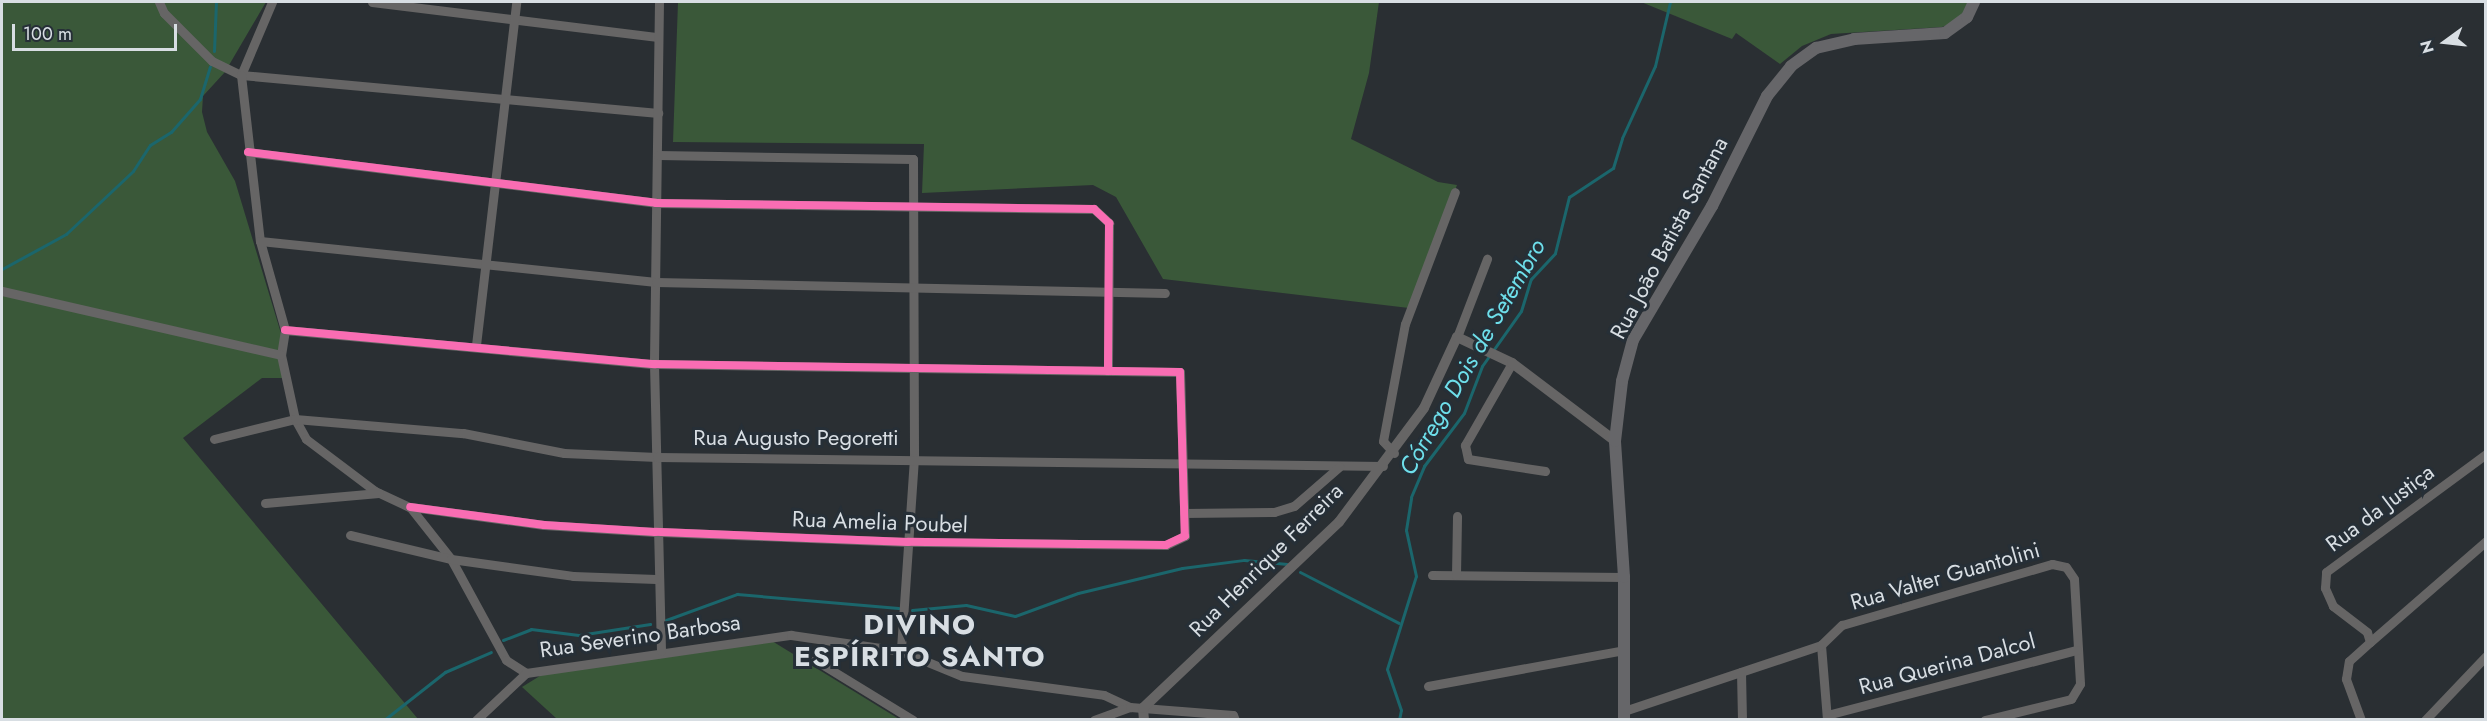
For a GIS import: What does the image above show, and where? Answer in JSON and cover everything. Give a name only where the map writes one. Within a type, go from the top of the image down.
[{"type":"main road","name":"Rua João Batista Santana","points":[[1624,715],[1624,577],[1616,441],[1622,381],[1633,340],[1712,206],[1767,96],[1791,66],[1816,48],[1854,39],[1945,33],[1968,17],[1974,2]]},
{"type":"street","points":[[159,2],[164,13],[212,62],[241,75],[658,113]]},
{"type":"street","points":[[241,75],[272,2]]},
{"type":"street","points":[[372,2],[514,22],[656,36]]},
{"type":"street","points":[[476,345],[516,2]]},
{"type":"street","points":[[659,2],[656,36],[658,155],[654,364],[657,457],[656,579],[661,651]]},
{"type":"street","name":"Rua Severino Barbosa","points":[[241,75],[248,152],[260,241],[285,330],[281,355],[295,419],[306,439],[379,493],[410,507],[451,559],[506,660],[526,673],[661,651],[792,635],[901,651],[962,676],[1104,694],[1130,707]]},
{"type":"street","points":[[248,152],[495,186],[656,202],[911,208],[1094,209],[1109,223],[1107,371],[654,364],[476,345],[285,330]]},
{"type":"street","points":[[658,155],[913,159],[911,208],[914,458],[901,651]]},
{"type":"street","points":[[1394,453],[1383,441],[1405,324],[1455,192]]},
{"type":"street","points":[[260,241],[656,282],[1165,293]]},
{"type":"street","name":"Rua Henrique Ferreira","points":[[1143,708],[1339,522],[1394,453],[1424,408],[1457,338],[1487,259]]},
{"type":"street","points":[[2,291],[281,355]]},
{"type":"street","points":[[1457,338],[1512,363],[1616,441]]},
{"type":"street","points":[[1512,363],[1465,445],[1468,459],[1545,471]]},
{"type":"street","name":"Rua Amelia Poubel","points":[[410,507],[544,525],[655,532],[908,542],[1166,545],[1185,536],[1180,372],[1107,371]]},
{"type":"street","name":"Rua Augusto Pegoretti","points":[[214,439],[295,419],[463,434],[564,453],[657,457],[914,458],[1383,466]]},
{"type":"street","name":"Rua da Justiça","points":[[2370,642],[2367,632],[2333,606],[2325,588],[2326,572],[2486,454]]},
{"type":"street","points":[[1184,513],[1274,512],[1294,506],[1339,467]]},
{"type":"street","points":[[265,503],[379,493]]},
{"type":"street","points":[[1456,575],[1457,516]]},
{"type":"street","points":[[350,536],[451,559],[573,576],[656,579]]},
{"type":"street","points":[[2361,720],[2346,679],[2349,661],[2486,541]]},
{"type":"street","name":"Rua Valter Guantolini","points":[[1624,715],[1821,645],[1842,625],[2052,564],[2066,567],[2074,579],[2080,684],[2070,699],[1985,720]]},
{"type":"street","points":[[1432,575],[1624,577]]},
{"type":"street","points":[[1821,645],[1827,717]]},
{"type":"street","points":[[1428,686],[1624,650]]},
{"type":"street","name":"Rua Querina Dalcol","points":[[1827,717],[2077,650]]},
{"type":"street","points":[[2425,720],[2486,656]]},
{"type":"street","points":[[816,660],[913,720]]},
{"type":"street","points":[[1741,672],[1742,720]]},
{"type":"street","points":[[476,720],[526,673]]},
{"type":"street","points":[[1094,720],[1130,707],[1233,715],[1235,720]]},
{"type":"street","points":[[1143,708],[1144,720]]},
{"type":"green space","points":[[2,2],[266,2],[225,72],[203,96],[202,112],[207,132],[235,181],[283,340],[284,378],[262,378],[183,438],[418,719],[2,719]]},
{"type":"green space","points":[[678,2],[1379,2],[1369,73],[1351,139],[1438,182],[1457,185],[1409,308],[1163,279],[1116,197],[1093,185],[922,193],[924,144],[673,142]]},
{"type":"green space","points":[[1641,2],[1976,2],[1953,23],[1942,27],[1831,34],[1802,46],[1780,64],[1736,33],[1732,39]]},
{"type":"green space","points":[[772,641],[899,719],[557,719],[522,687],[543,674]]},
{"type":"waterway","points":[[214,51],[216,2]]},
{"type":"waterway","name":"Córrego Dois de Setembro","points":[[1399,720],[1401,710],[1387,669],[1416,576],[1406,530],[1411,497],[1424,466],[1464,413],[1482,366],[1521,311],[1531,279],[1555,253],[1569,197],[1613,168],[1622,138],[1655,66],[1670,2]]},
{"type":"waterway","points":[[2,269],[66,234],[133,171],[150,145],[171,132],[200,99],[210,66]]},
{"type":"waterway","points":[[912,610],[966,605],[1015,616],[1078,593],[1182,568],[1244,560],[1287,564]]},
{"type":"waterway","points":[[1300,572],[1399,623]]},
{"type":"waterway","points":[[666,620],[737,594],[898,608]]},
{"type":"waterway","points":[[503,640],[531,629],[579,635],[650,624]]},
{"type":"waterway","points":[[384,720],[445,672],[491,652]]},
{"type":"cycle path","points":[[248,152],[656,203],[1094,209],[1109,223],[1108,371]]},
{"type":"cycle path","points":[[285,330],[654,364],[1180,372],[1185,536],[1166,545],[908,542],[655,532],[544,525],[410,507]]},
{"type":"district","name":"DIVINO ESPÍRITO SANTO","points":[[920,641]]}]
